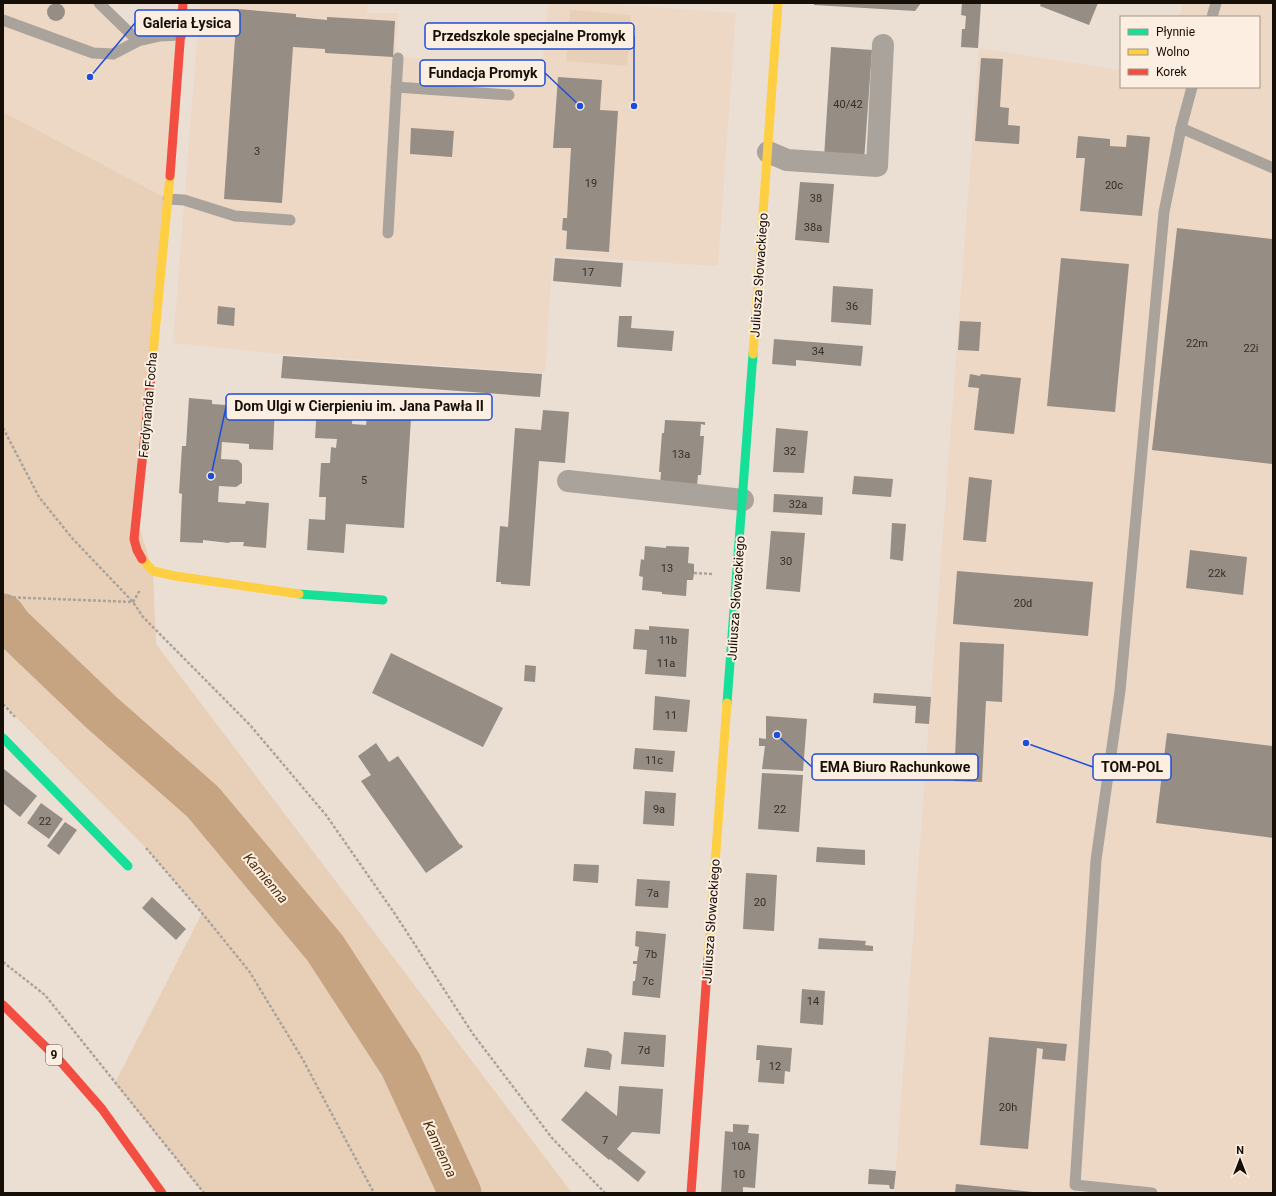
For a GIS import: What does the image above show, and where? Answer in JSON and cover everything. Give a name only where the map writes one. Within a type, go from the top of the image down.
[{"type":"street","name":"Ferdynanda Focha","points":[[153,570],[143,560],[137,550],[134,539],[168,199],[183,3]]},
{"type":"street","name":"Juliusza Słowackiego","points":[[691,1193],[743,500],[778,3]]},
{"type":"street","points":[[768,152],[787,160],[877,166],[883,45]]},
{"type":"street","points":[[568,481],[743,500]]},
{"type":"street","points":[[153,570],[175,576],[302,594],[383,600]]},
{"type":"street","points":[[3,738],[128,866]]},
{"type":"street","name":"9","points":[[3,1005],[61,1062],[102,1109],[162,1193]]},
{"type":"lane","points":[[99,3],[138,41]]},
{"type":"lane","points":[[1212,16],[1216,3]]},
{"type":"lane","points":[[3,20],[93,53],[113,54],[138,41],[160,36],[181,35]]},
{"type":"lane","points":[[388,233],[398,58]]},
{"type":"lane","points":[[396,87],[509,95]]},
{"type":"lane","points":[[1152,1193],[1076,1185],[1096,860],[1120,691],[1164,212],[1181,128],[1192,88]]},
{"type":"lane","points":[[1181,128],[1273,168]]},
{"type":"lane","points":[[168,199],[184,200],[235,216],[290,220]]},
{"type":"path","points":[[3,428],[39,498],[72,538],[132,602],[143,617],[250,725],[326,815],[395,914],[473,1034],[552,1138],[605,1193]]},
{"type":"path","points":[[132,602],[153,570]]},
{"type":"path","points":[[3,597],[132,602]]},
{"type":"path","points":[[3,704],[19,721]]},
{"type":"path","points":[[144,847],[202,913],[249,971],[302,1058],[374,1193]]},
{"type":"path","points":[[3,962],[45,995],[204,1193]]},
{"type":"shaded area","points":[[3,3],[99,3],[138,41],[181,35],[168,199],[3,112]]},
{"type":"shaded area","points":[[200,3],[368,3],[367,13],[399,13],[395,57],[542,66],[548,3],[599,3],[736,13],[718,266],[553,256],[545,373],[281,354],[173,343]]},
{"type":"shaded area","points":[[1183,3],[1273,3],[1273,1193],[894,1193],[979,48],[1120,70],[1120,88],[1260,88],[1260,16],[1179,16]]},
{"type":"shaded area","points":[[570,10],[631,15],[627,66],[566,61]]},
{"type":"shaded area","points":[[3,112],[168,199],[136,517],[153,571],[156,644],[572,1193],[204,1193],[115,1083],[202,913],[150,852],[3,704]]},
{"type":"building","points":[[52,3],[60,3],[65,8],[63,19],[60,21],[52,21],[47,16],[47,8]]},
{"type":"building","points":[[814,3],[921,3],[915,11],[814,5]]},
{"type":"building","points":[[962,3],[981,3],[978,48],[961,47],[962,29],[965,29],[966,16],[961,15]]},
{"type":"building","points":[[1041,3],[1098,3],[1089,25],[1040,6]]},
{"type":"building","points":[[237,9],[296,14],[296,17],[327,20],[327,17],[395,21],[393,57],[325,53],[325,49],[293,47],[282,203],[224,199]]},
{"type":"building","points":[[831,47],[872,50],[864,161],[824,158]]},
{"type":"building","points":[[981,58],[1003,59],[1000,107],[1009,108],[1008,125],[1020,126],[1019,144],[975,141]]},
{"type":"building","points":[[558,77],[602,80],[600,110],[618,111],[609,252],[566,249],[567,231],[562,230],[563,218],[567,218],[571,148],[553,148]]},
{"type":"building","points":[[411,128],[454,131],[452,157],[410,154]]},
{"type":"building","points":[[1127,135],[1150,137],[1142,216],[1080,211],[1085,158],[1076,158],[1078,136],[1110,139],[1110,146],[1126,147]]},
{"type":"building","points":[[800,182],[834,184],[829,243],[795,240]]},
{"type":"building","points":[[1177,228],[1273,239],[1273,464],[1152,450]]},
{"type":"building","points":[[555,258],[623,263],[621,287],[553,281]]},
{"type":"building","points":[[1061,258],[1129,264],[1115,412],[1047,406]]},
{"type":"building","points":[[833,286],[873,289],[871,325],[831,322]]},
{"type":"building","points":[[218,306],[235,308],[234,326],[217,324]]},
{"type":"building","points":[[619,316],[632,316],[631,328],[674,331],[672,351],[617,347]]},
{"type":"building","points":[[960,321],[981,322],[979,351],[958,350]]},
{"type":"building","points":[[774,339],[863,346],[861,366],[796,360],[796,366],[772,364]]},
{"type":"building","points":[[283,356],[542,374],[540,397],[281,378]]},
{"type":"building","points":[[970,374],[980,376],[981,374],[1021,378],[1014,434],[974,430],[979,388],[968,387]]},
{"type":"building","points":[[189,398],[212,400],[212,404],[253,407],[253,403],[275,404],[273,450],[249,449],[249,444],[222,442],[221,459],[238,460],[242,464],[242,483],[236,487],[219,486],[218,502],[245,504],[246,501],[269,503],[266,548],[243,546],[244,542],[229,543],[203,540],[203,543],[180,542],[182,494],[179,493],[182,446],[186,446]]},
{"type":"building","points":[[317,407],[353,409],[352,424],[366,425],[367,416],[411,418],[404,528],[346,524],[344,553],[307,550],[309,519],[325,520],[326,497],[319,497],[321,463],[330,463],[331,447],[336,448],[337,439],[315,438]]},
{"type":"building","points":[[543,410],[569,412],[565,463],[539,461],[530,586],[501,584],[501,582],[496,582],[500,526],[508,527],[515,428],[541,430]]},
{"type":"building","points":[[665,420],[705,422],[705,425],[701,424],[700,436],[704,436],[701,475],[698,475],[697,486],[660,486],[661,472],[659,472],[662,433],[664,433]]},
{"type":"building","points":[[776,428],[808,431],[804,473],[773,472]]},
{"type":"building","points":[[854,476],[893,479],[891,497],[852,494]]},
{"type":"building","points":[[969,477],[992,480],[986,542],[963,540]]},
{"type":"building","points":[[774,494],[823,497],[822,515],[773,512]]},
{"type":"building","points":[[892,523],[906,524],[903,561],[890,559]]},
{"type":"building","points":[[771,531],[805,533],[800,592],[766,589]]},
{"type":"building","points":[[645,546],[666,548],[666,546],[689,547],[688,563],[694,564],[694,573],[693,580],[687,580],[686,596],[662,594],[662,592],[642,590],[643,577],[639,576],[641,559],[644,560]]},
{"type":"building","points":[[1190,550],[1247,557],[1243,595],[1186,588]]},
{"type":"building","points":[[957,571],[1093,582],[1088,636],[953,624]]},
{"type":"building","points":[[649,626],[689,629],[686,677],[645,674],[647,650],[633,649],[635,629],[649,630]]},
{"type":"building","points":[[960,642],[1004,644],[1002,702],[986,701],[982,782],[954,781]]},
{"type":"building","points":[[391,653],[503,708],[483,747],[372,693]]},
{"type":"building","points":[[525,665],[536,666],[535,682],[524,681]]},
{"type":"building","points":[[874,693],[931,697],[929,724],[915,723],[916,706],[873,703]]},
{"type":"building","points":[[655,696],[690,700],[687,732],[653,730]]},
{"type":"building","points":[[766,716],[807,719],[803,771],[762,769],[765,746],[759,746],[759,738],[766,739]]},
{"type":"building","points":[[1167,733],[1273,746],[1273,838],[1156,823]]},
{"type":"building","points":[[376,743],[389,762],[398,756],[460,845],[461,844],[463,847],[426,873],[361,781],[371,775],[358,756]]},
{"type":"building","points":[[635,748],[675,751],[673,772],[633,769]]},
{"type":"building","points":[[4,769],[37,796],[20,817],[3,803]]},
{"type":"building","points":[[762,773],[803,775],[799,832],[758,829]]},
{"type":"building","points":[[645,791],[676,793],[674,826],[643,824]]},
{"type":"building","points":[[41,803],[63,819],[49,839],[27,823]]},
{"type":"building","points":[[65,822],[77,830],[59,855],[47,846]]},
{"type":"building","points":[[817,847],[865,850],[865,865],[816,862]]},
{"type":"building","points":[[574,864],[599,865],[598,883],[573,881]]},
{"type":"building","points":[[746,873],[777,875],[774,931],[743,929]]},
{"type":"building","points":[[637,879],[670,881],[668,908],[635,906]]},
{"type":"building","points":[[152,897],[186,929],[176,940],[142,908]]},
{"type":"building","points":[[636,931],[666,934],[660,998],[632,995],[633,981],[635,981],[637,964],[633,964],[633,961],[637,961],[639,947],[635,946]]},
{"type":"building","points":[[819,938],[866,941],[865,945],[873,946],[873,951],[818,949]]},
{"type":"building","points":[[802,989],[825,991],[823,1025],[800,1023]]},
{"type":"building","points":[[624,1032],[666,1035],[664,1067],[621,1064]]},
{"type":"building","points":[[989,1037],[1067,1044],[1065,1061],[1042,1059],[1043,1049],[1037,1048],[1028,1149],[980,1145]]},
{"type":"building","points":[[757,1045],[792,1048],[790,1072],[785,1071],[784,1084],[758,1082],[760,1060],[756,1060]]},
{"type":"building","points":[[587,1048],[608,1051],[612,1055],[610,1070],[584,1067]]},
{"type":"building","points":[[619,1086],[663,1089],[660,1134],[632,1132],[617,1149],[646,1172],[638,1182],[561,1120],[586,1091],[617,1116]]},
{"type":"building","points":[[733,1124],[749,1125],[748,1133],[759,1134],[755,1188],[743,1187],[743,1193],[721,1193],[725,1131],[733,1132]]},
{"type":"building","points":[[869,1169],[896,1171],[894,1189],[890,1189],[889,1185],[868,1184]]},
{"type":"building","points":[[956,1184],[1033,1192],[1033,1193],[955,1193]]},
{"type":"waterway","name":"Kamienna","points":[[3,615],[11,626],[101,712],[203,802],[325,948],[401,1065],[460,1193]]},
{"type":"traffic: fast","points":[[727,703],[753,354]]},
{"type":"traffic: fast","points":[[299,594],[383,600]]},
{"type":"traffic: fast","points":[[3,738],[128,866]]},
{"type":"traffic: slow","points":[[753,354],[778,3]]},
{"type":"traffic: slow","points":[[151,376],[170,176]]},
{"type":"traffic: slow","points":[[142,559],[153,571],[175,576],[299,594]]},
{"type":"traffic: slow","points":[[708,958],[727,703]]},
{"type":"traffic: jam","points":[[170,176],[183,3]]},
{"type":"traffic: jam","points":[[142,559],[137,550],[134,539],[151,376]]},
{"type":"traffic: jam","points":[[691,1193],[708,958]]},
{"type":"traffic: jam","points":[[3,1005],[61,1062],[102,1109],[162,1193]]},
{"type":"place","name":"Galeria Łysica","points":[[90,77]]},
{"type":"place","name":"Fundacja Promyk","points":[[580,106]]},
{"type":"place","name":"Przedszkole specjalne Promyk","points":[[634,106]]},
{"type":"place","name":"Dom Ulgi w Cierpieniu im. Jana Pawła II","points":[[211,476]]},
{"type":"place","name":"EMA Biuro Rachunkowe","points":[[777,735]]},
{"type":"place","name":"TOM-POL","points":[[1026,743]]}]
